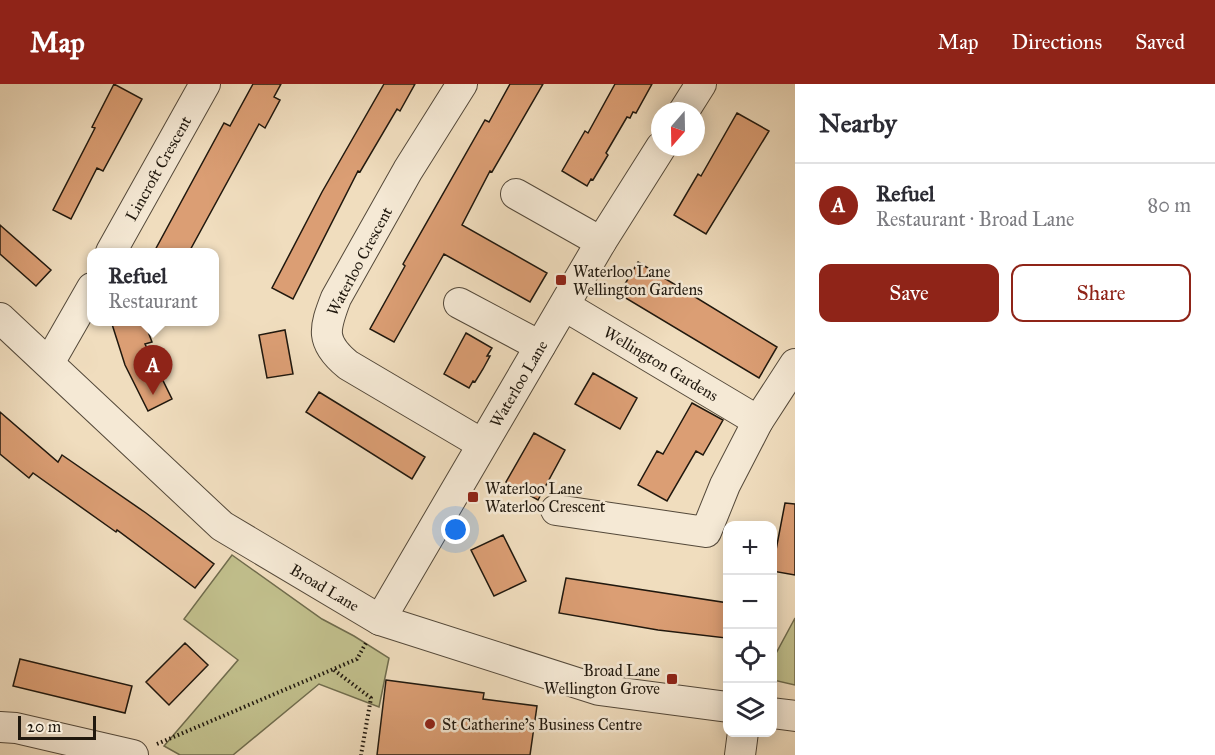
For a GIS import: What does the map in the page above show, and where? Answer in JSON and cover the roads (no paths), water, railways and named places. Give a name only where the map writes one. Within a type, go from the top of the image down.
[{"type":"street","name":"Lincroft Crescent","points":[[113,248],[205,84]]},
{"type":"street","name":"Waterloo Crescent","points":[[462,84],[408,170],[336,298],[325,333],[336,355],[348,365],[483,444]]},
{"type":"street","points":[[690,102],[701,84]]},
{"type":"street","name":"Waterloo Lane","points":[[380,620],[601,242],[655,156]]},
{"type":"street","points":[[516,194],[601,242]]},
{"type":"street","points":[[49,363],[87,297]]},
{"type":"street","points":[[459,303],[540,346]]},
{"type":"street","name":"Wellington Gardens","points":[[565,306],[758,421]]},
{"type":"street","name":"Broad Lane","points":[[0,318],[222,526],[380,620],[599,690],[723,706]]},
{"type":"street","points":[[556,510],[705,532],[725,485],[758,421],[795,364]]},
{"type":"street","points":[[777,714],[795,716]]},
{"type":"street","points":[[0,727],[16,728],[133,755]]},
{"type":"street","points":[[740,755],[742,737]]},
{"type":"place","name":"Waterloo Lane Wellington Gardens","points":[[561,280]]},
{"type":"place","name":"Refuel","points":[[153,395]]},
{"type":"place","name":"Waterloo Lane Waterloo Crescent","points":[[473,497]]},
{"type":"place","name":"Broad Lane Wellington Grove","points":[[672,679]]},
{"type":"place","name":"St Catherine's Business Centre","points":[[430,724]]}]
